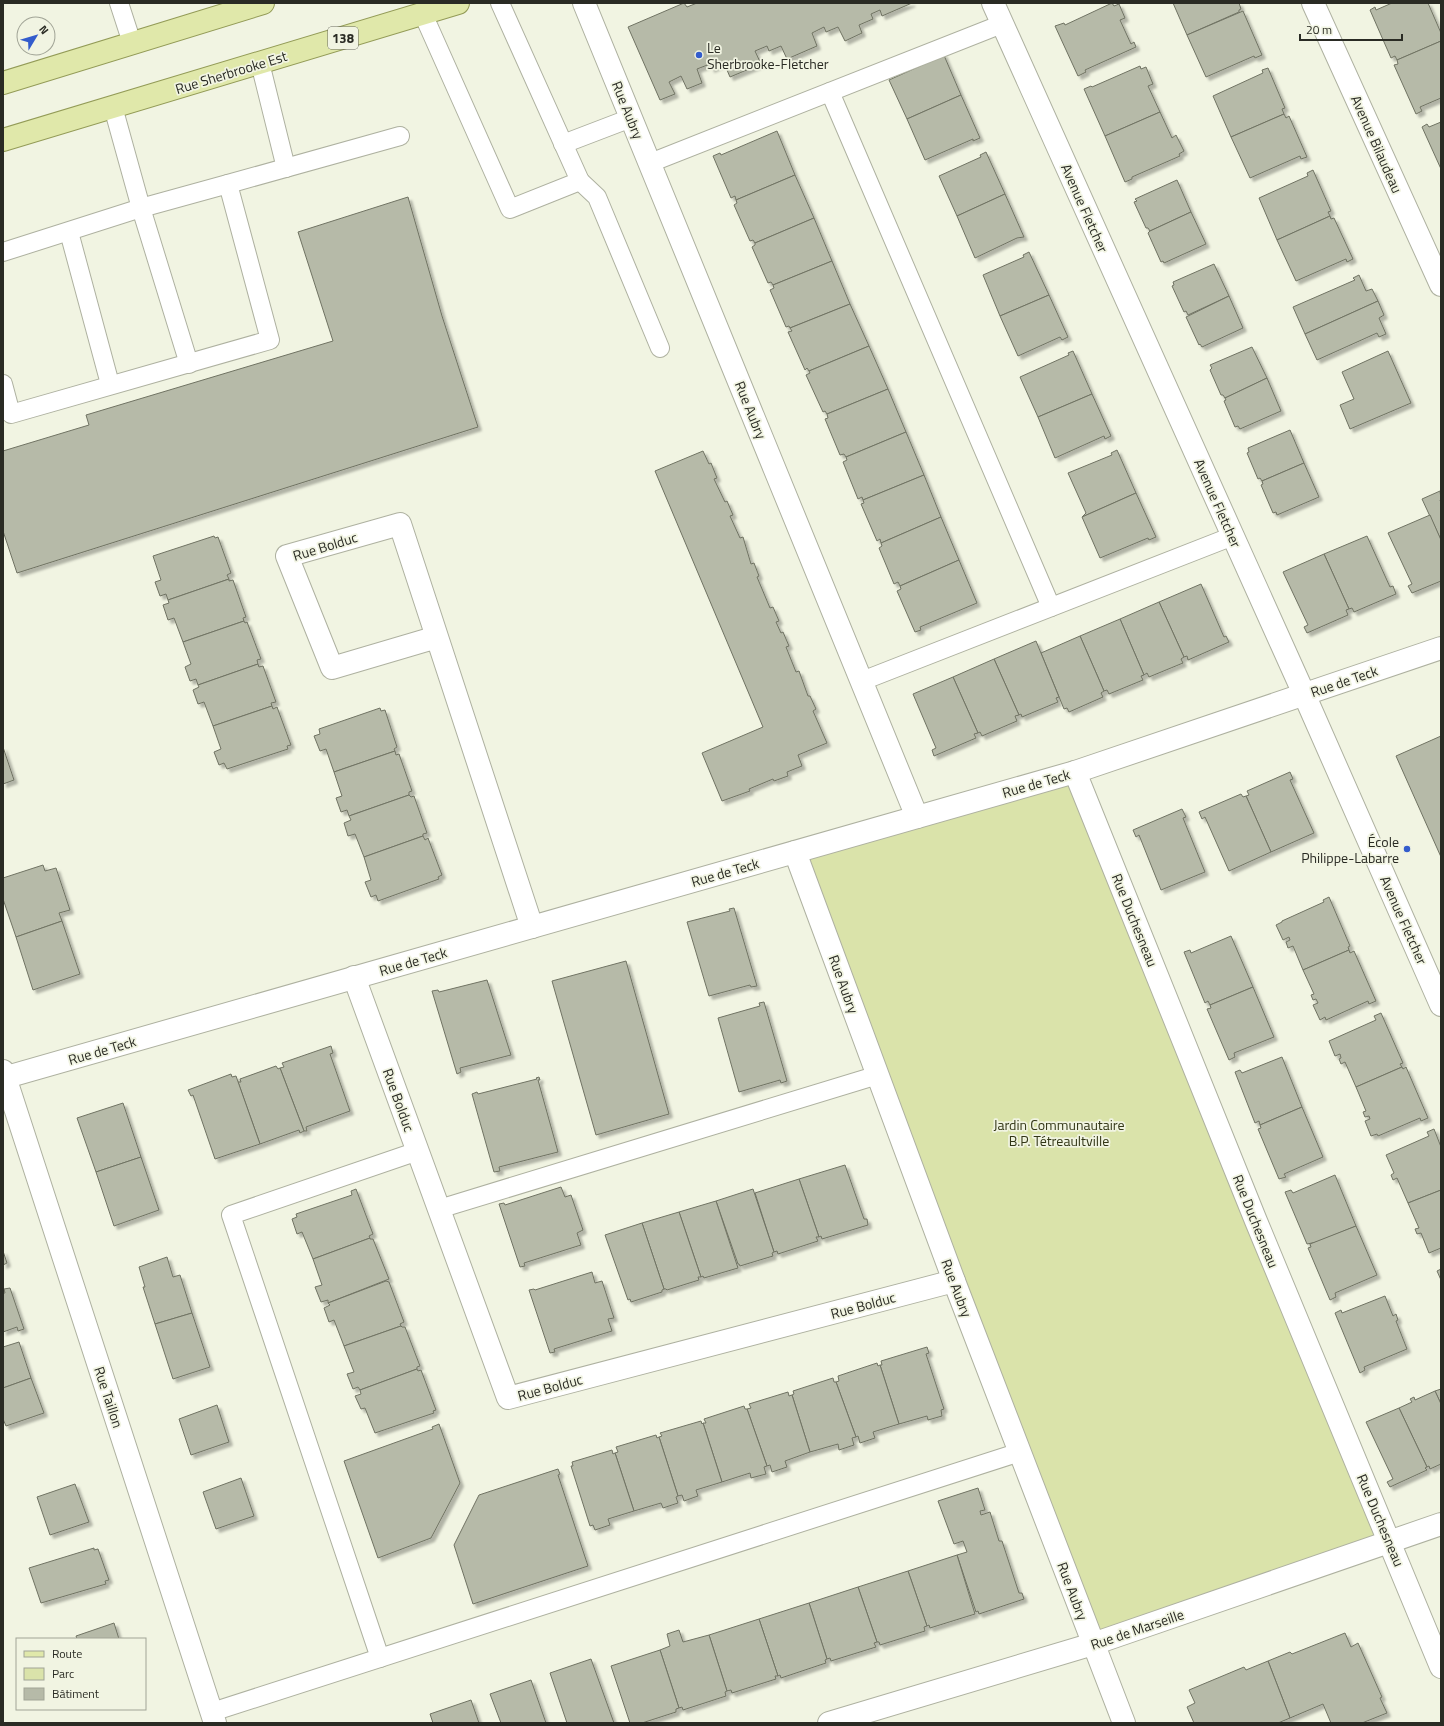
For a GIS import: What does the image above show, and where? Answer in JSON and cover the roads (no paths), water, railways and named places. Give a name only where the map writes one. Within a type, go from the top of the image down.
[{"type":"main road","points":[[3,83],[132,44],[229,8],[263,3]]},
{"type":"main road","name":"Rue Sherbrooke Est","points":[[3,140],[458,3]]},
{"type":"street","name":"Rue Aubry","points":[[584,3],[917,817]]},
{"type":"street","name":"Avenue Fletcher","points":[[993,3],[1304,694],[1441,1005]]},
{"type":"street","name":"Avenue Bilaudeau","points":[[1313,3],[1441,285]]},
{"type":"street","name":"Rue Bolduc","points":[[437,637],[332,668],[287,556],[400,524],[532,927]]},
{"type":"street","name":"Rue de Teck","points":[[4,1075],[532,927],[1075,772],[1441,648]]},
{"type":"street","name":"Rue Duchesneau","points":[[1075,772],[1256,1221],[1441,1668]]},
{"type":"street","name":"Rue Aubry","points":[[795,852],[954,1281],[1124,1723]]},
{"type":"street","name":"Rue Bolduc","points":[[354,977],[508,1398],[954,1281]]},
{"type":"street","name":"Rue Taillon","points":[[4,1075],[214,1718]]},
{"type":"street","name":"Rue de Marseille","points":[[829,1723],[1093,1644],[1441,1524]]},
{"type":"lane","points":[[119,3],[132,44]]},
{"type":"lane","points":[[500,3],[580,181],[597,197],[660,348]]},
{"type":"lane","points":[[423,14],[510,209],[580,181]]},
{"type":"lane","points":[[650,163],[1002,24]]},
{"type":"lane","points":[[260,62],[286,168]]},
{"type":"lane","points":[[830,92],[1051,607]]},
{"type":"lane","points":[[113,107],[141,208],[189,364]]},
{"type":"lane","points":[[563,144],[631,118]]},
{"type":"lane","points":[[3,252],[141,208],[400,136]]},
{"type":"lane","points":[[3,384],[11,414],[110,384],[189,364],[270,340],[228,184]]},
{"type":"lane","points":[[69,232],[110,384]]},
{"type":"lane","points":[[862,681],[1232,536]]},
{"type":"lane","points":[[439,1209],[878,1075]]},
{"type":"lane","points":[[380,1658],[231,1215],[418,1151]]},
{"type":"lane","points":[[214,1718],[380,1658],[1020,1452]]},
{"type":"place","name":"Le Sherbrooke-Fletcher","points":[[699,55]]},
{"type":"place","name":"École Philippe-Labarre","points":[[1407,849]]},
{"type":"park label","name":"Jardin Communautaire B.P. Tétreaultville","points":[[1059,1132]]}]
